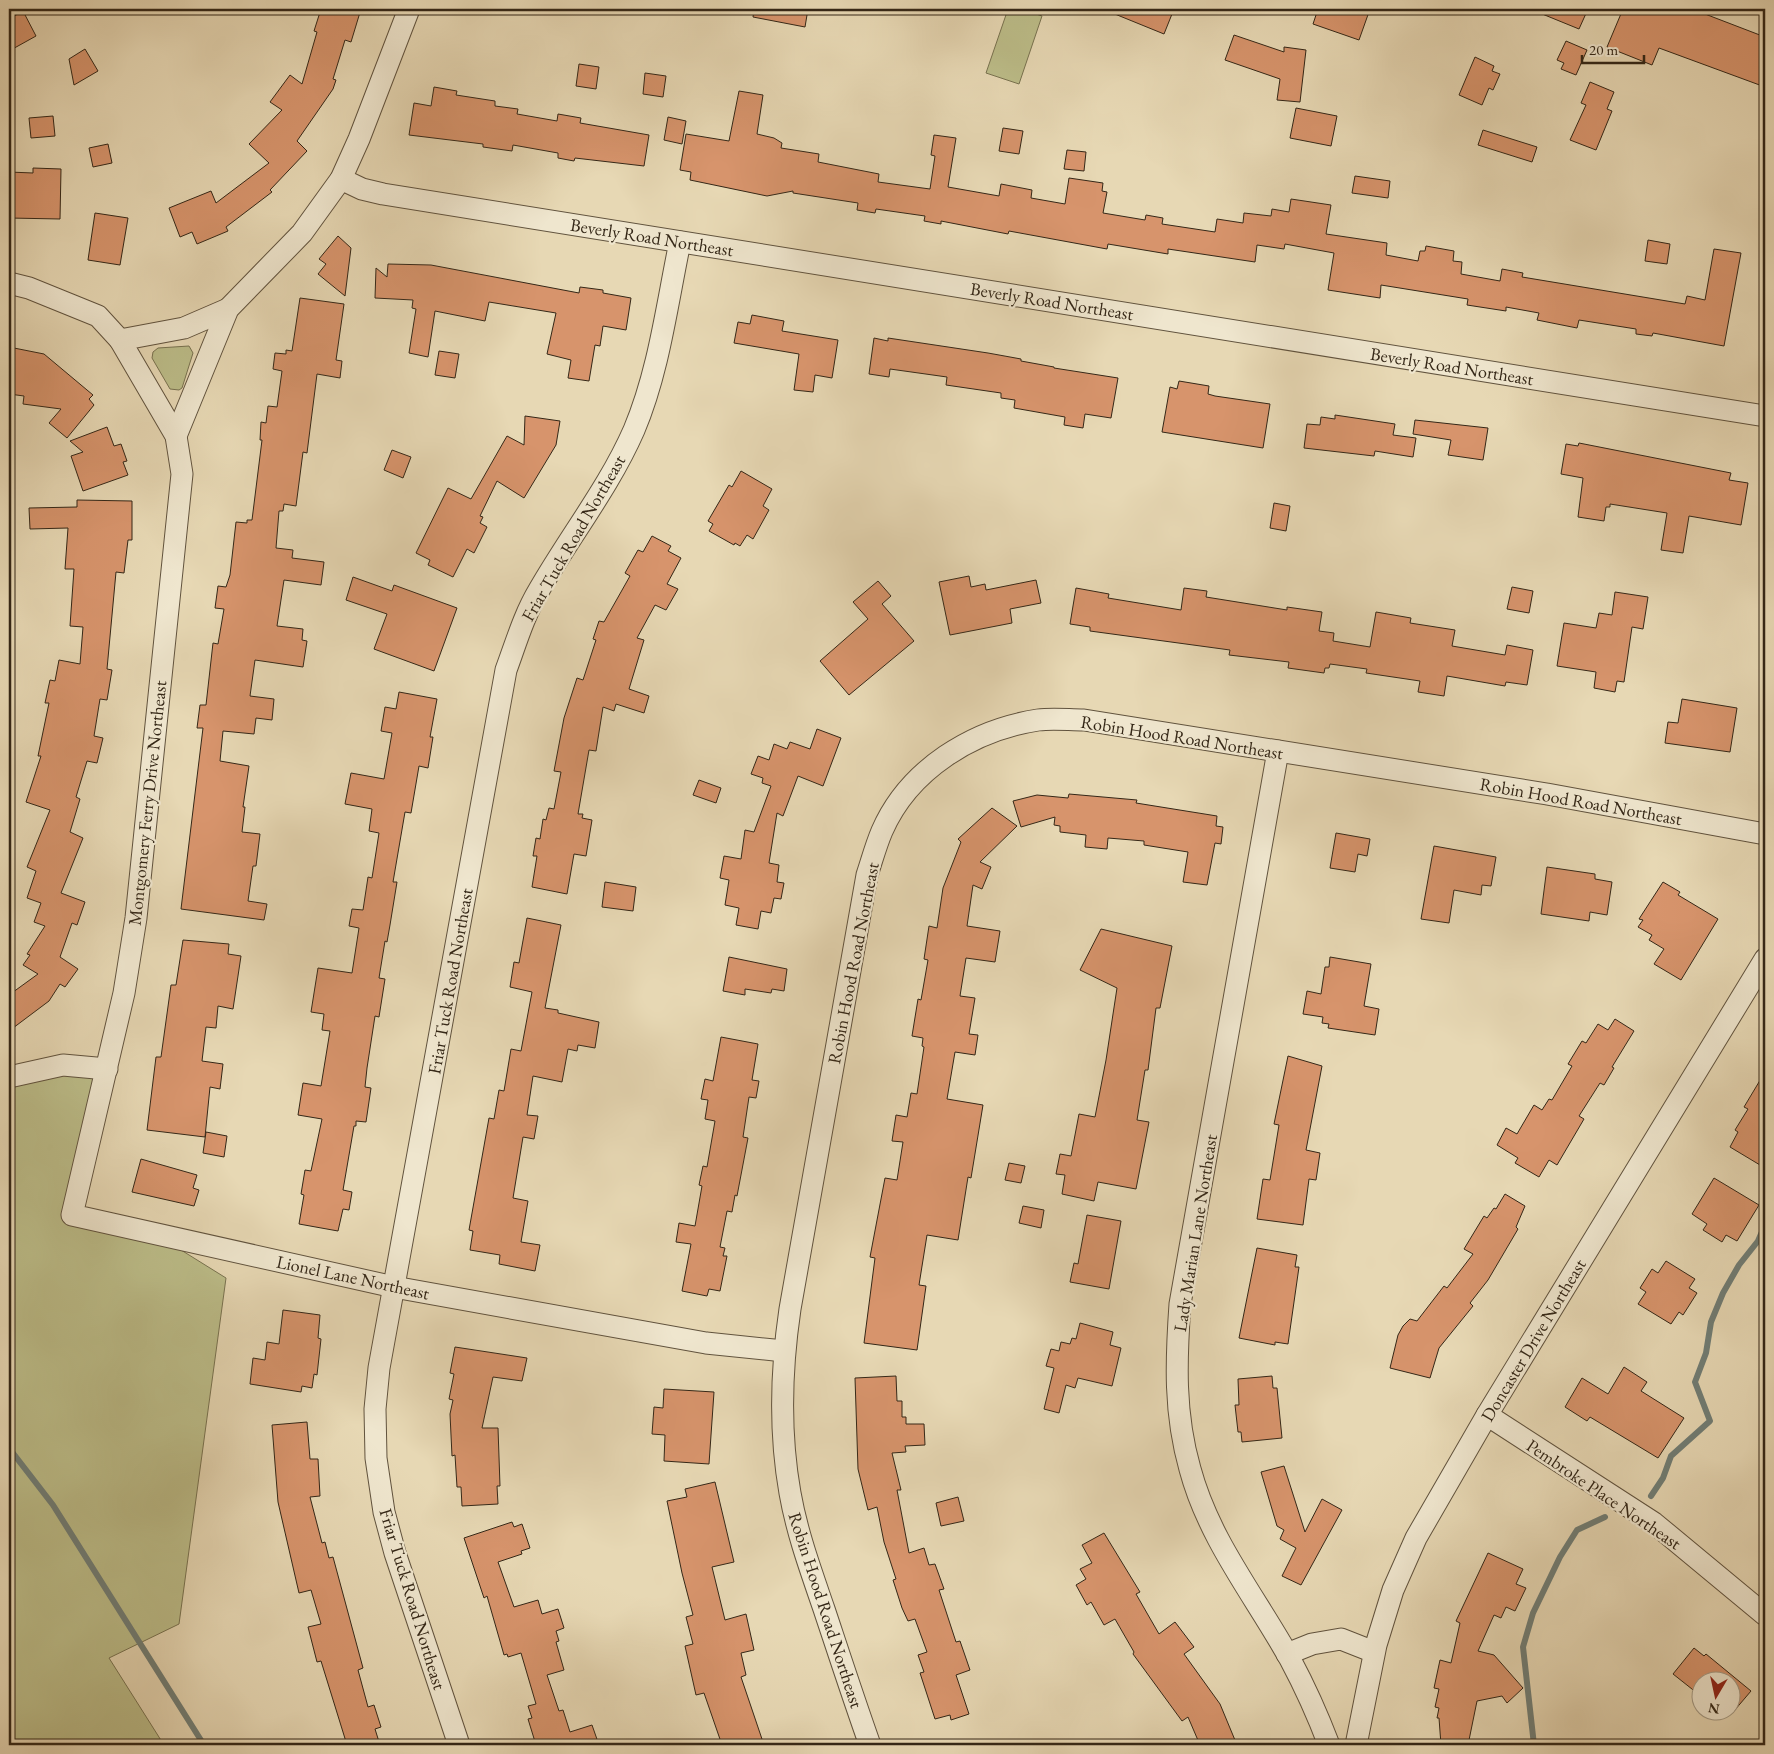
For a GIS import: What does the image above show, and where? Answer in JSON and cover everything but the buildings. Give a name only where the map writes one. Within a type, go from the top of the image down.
[{"type":"street","points":[[176,436],[228,309],[302,233],[340,179],[359,139],[409,9]]},
{"type":"street","name":"Beverly Road Northeast","points":[[340,179],[383,194],[1765,416]]},
{"type":"street","name":"Friar Tuck Road Northeast","points":[[459,1745],[395,1553],[384,1512],[377,1467],[375,1409],[379,1368],[506,670],[520,629],[538,590],[607,484],[635,429],[653,372],[680,242]]},
{"type":"street","points":[[16,288],[98,316],[120,340],[184,328],[228,309]]},
{"type":"street","name":"Montgomery Ferry Drive Northeast","points":[[107,1069],[124,993],[136,918],[182,474],[176,436],[120,340]]},
{"type":"street","name":"Robin Hood Road Northeast","points":[[870,1745],[800,1540],[790,1493],[782,1418],[784,1351],[867,875],[882,830],[908,790],[935,764],[966,742],[1000,728],[1040,720],[1084,720],[1546,794],[1765,834]]},
{"type":"street","name":"Lady Marian Lane Northeast","points":[[1278,751],[1180,1304],[1176,1370],[1182,1437],[1190,1470],[1203,1508],[1226,1556],[1287,1654],[1312,1702],[1329,1745]]},
{"type":"street","name":"Doncaster Drive Northeast","points":[[1356,1745],[1374,1652],[1393,1590],[1416,1538],[1487,1415],[1765,959]]},
{"type":"street","points":[[9,1077],[63,1065],[107,1069]]},
{"type":"street","name":"Lionel Lane Northeast","points":[[107,1069],[72,1215],[394,1287],[706,1342],[784,1351]]},
{"type":"street","name":"Pembroke Place Northeast","points":[[1487,1415],[1654,1524],[1765,1615]]},
{"type":"street","points":[[1287,1654],[1312,1644],[1342,1639],[1374,1652]]},
{"type":"green space","points":[[1008,9],[1022,9],[1042,16],[1019,84],[986,73]]},
{"type":"green space","points":[[189,346],[193,353],[182,388],[179,390],[170,389],[152,358],[153,352],[158,348]]},
{"type":"green space","points":[[41,1073],[110,1076],[72,1221],[173,1245],[226,1278],[179,1624],[109,1658],[164,1745],[9,1745],[9,1076]]},
{"type":"waterway","points":[[1651,1496],[1663,1478],[1671,1456],[1710,1421],[1695,1382],[1706,1353],[1711,1322],[1723,1293],[1739,1265],[1758,1241],[1765,1225]]},
{"type":"waterway","points":[[9,1448],[53,1505],[204,1745]]},
{"type":"waterway","points":[[1534,1745],[1523,1647],[1533,1613],[1560,1557],[1577,1530],[1605,1517]]}]
